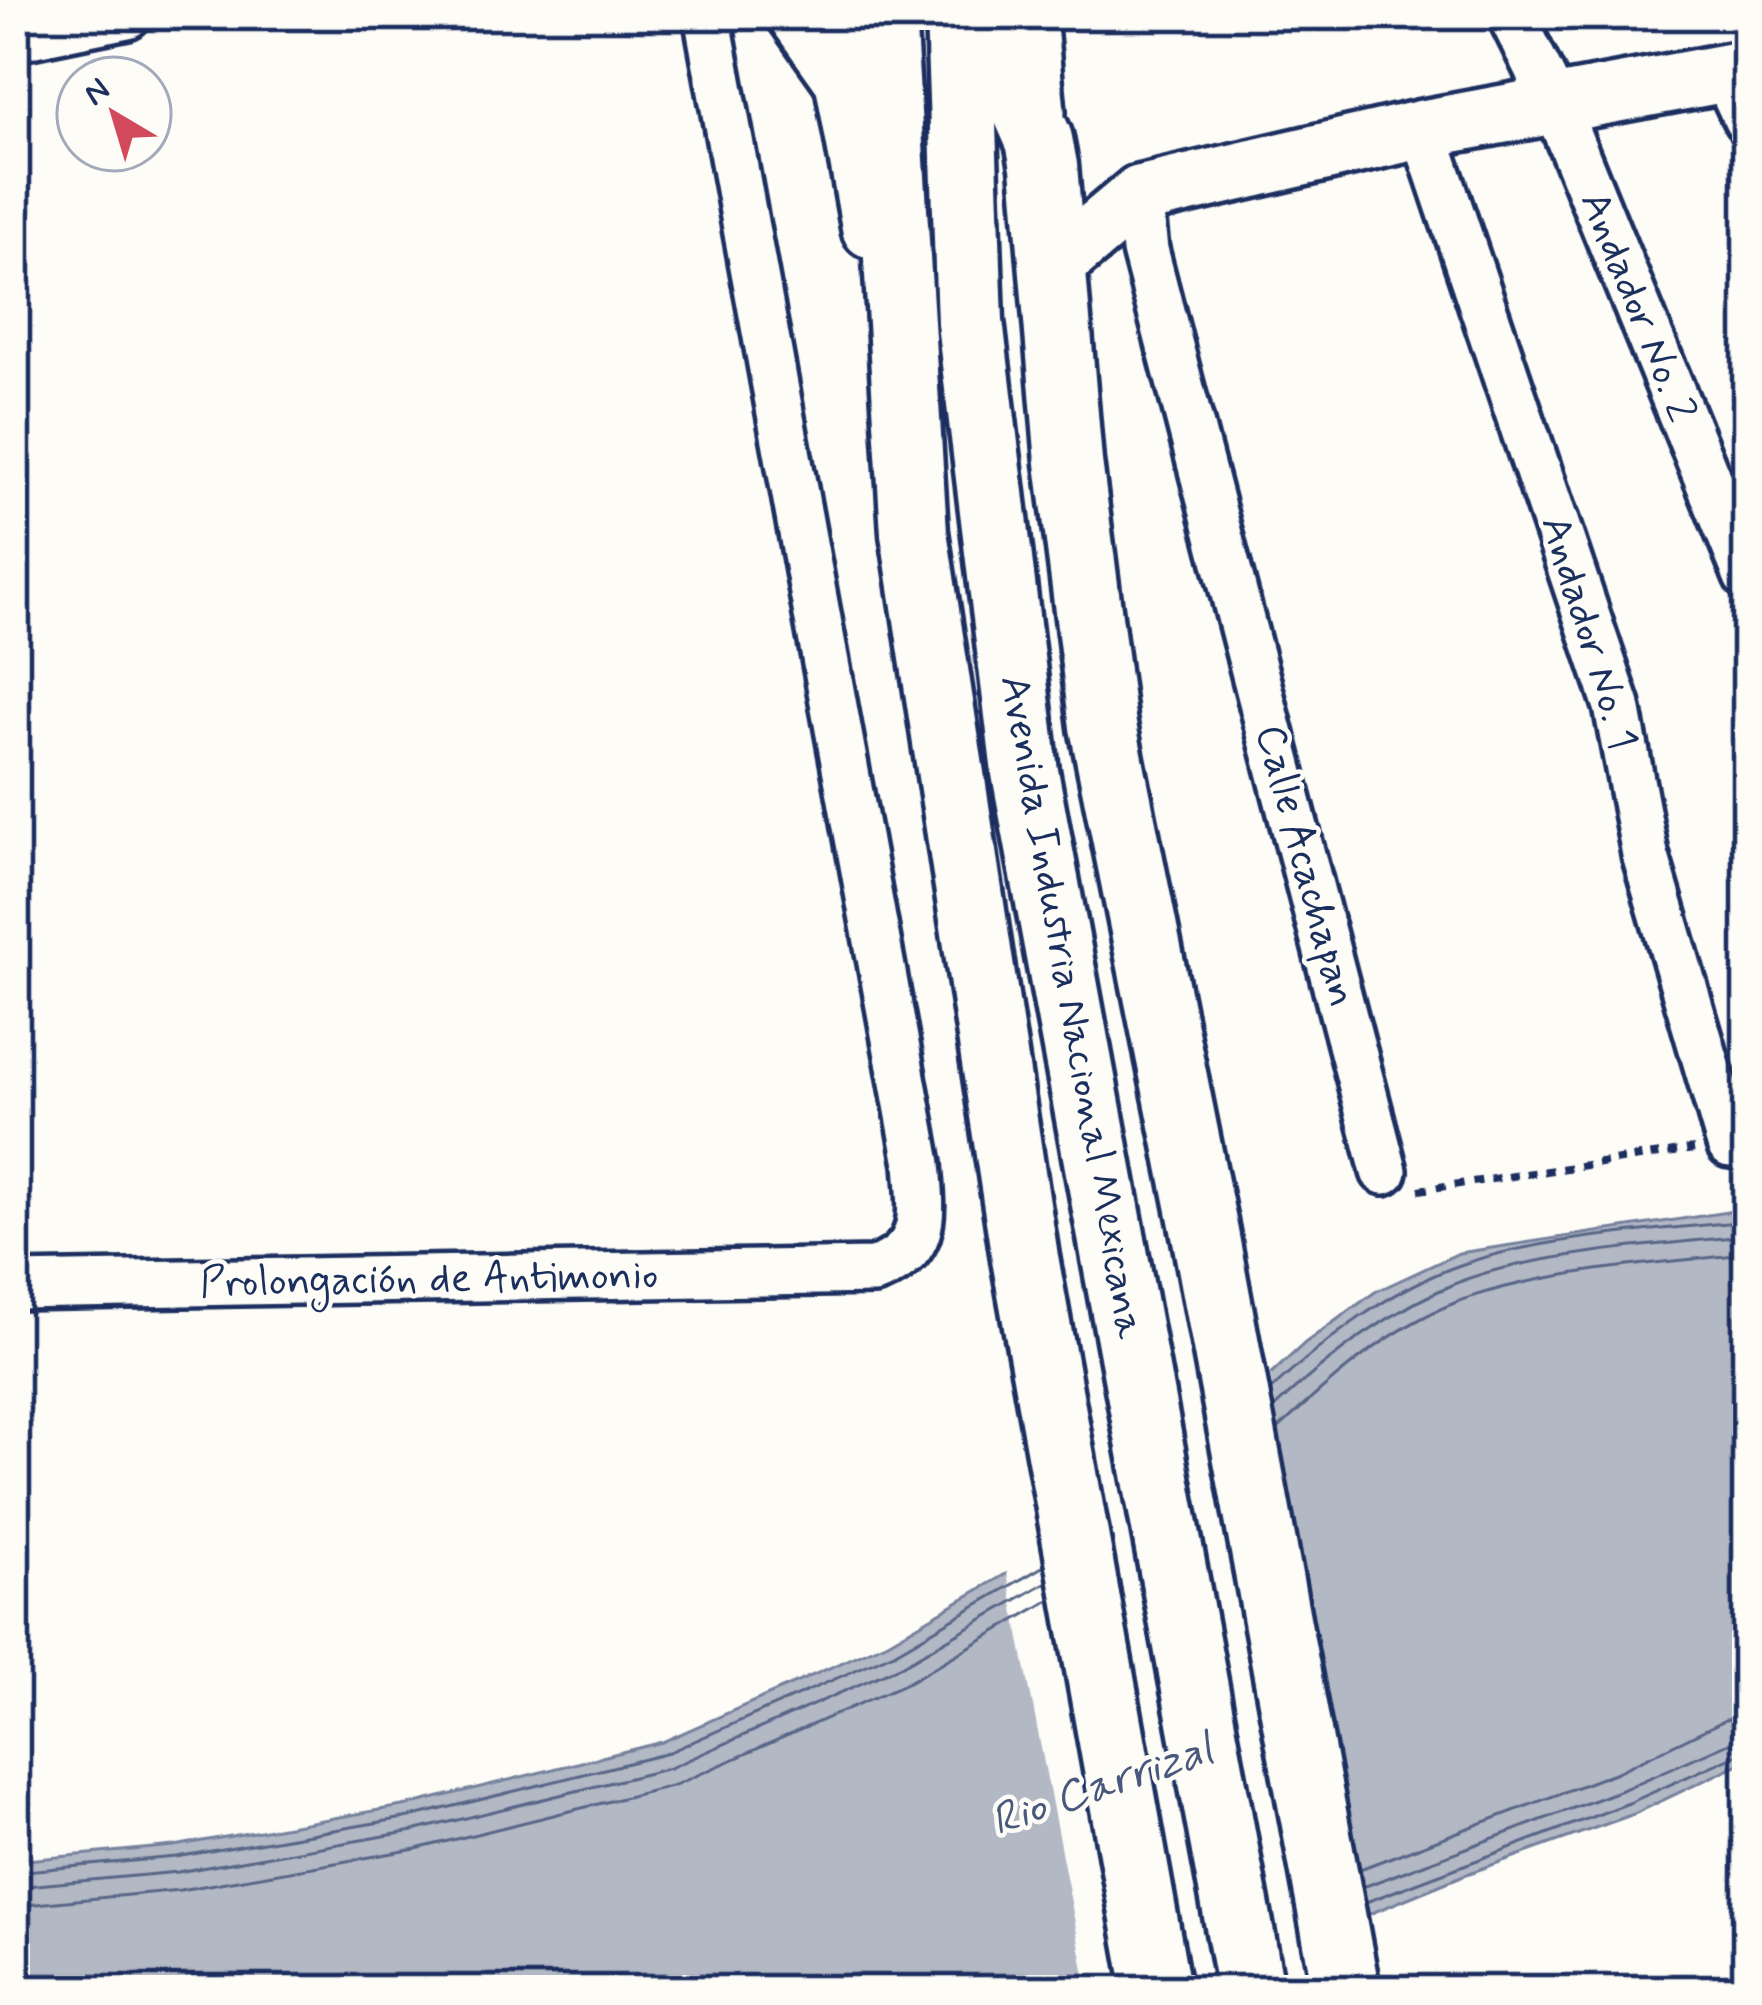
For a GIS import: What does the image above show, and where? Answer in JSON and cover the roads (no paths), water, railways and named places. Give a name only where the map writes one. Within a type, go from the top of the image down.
[{"type":"main road","name":"Avenida Industria Nacional Mexicana","points":[[882,15],[903,409],[917,556],[1025,1258],[1156,1990]]},
{"type":"main road","name":"Avenida Industria Nacional Mexicana","points":[[959,15],[970,322],[1004,629],[1063,1000],[1251,1990]]},
{"type":"main road","name":"Avenida Industria Nacional Mexicana","points":[[984,15],[1041,153],[1069,462],[1103,726],[1205,1233],[1346,1990]]},
{"type":"street","points":[[15,38],[127,15]]},
{"type":"street","name":"Prolongación de Antimonio","points":[[15,1286],[874,1271],[898,1262],[912,1247],[922,1215],[918,1164],[707,15]]},
{"type":"street","points":[[790,15],[847,95]]},
{"type":"street","name":"Avenida Industria Nacional Mexicana","points":[[832,15],[903,409]]},
{"type":"street","name":"Avenida Industria Nacional Mexicana","points":[[1027,15],[1041,153]]},
{"type":"street","name":"Andador No. 2","points":[[1511,15],[1555,104],[1747,575]]},
{"type":"street","points":[[1053,267],[1138,195],[1423,129],[1555,104],[1740,88]]},
{"type":"street","name":"Andador No. 1","points":[[1423,129],[1617,706],[1645,854],[1730,1144]]},
{"type":"street","points":[[1041,153],[1138,195]]},
{"type":"street","name":"Calle Acachapan","points":[[1138,195],[1144,250],[1384,1171]]},
{"type":"water","name":"Rio Carrizal","points":[[1747,1209],[1747,1760],[1634,1814],[1464,1875],[1184,1990],[15,1990],[15,1861],[174,1846],[408,1805],[662,1742],[888,1642],[1056,1545],[1205,1435],[1305,1343],[1375,1292],[1459,1253]]}]
